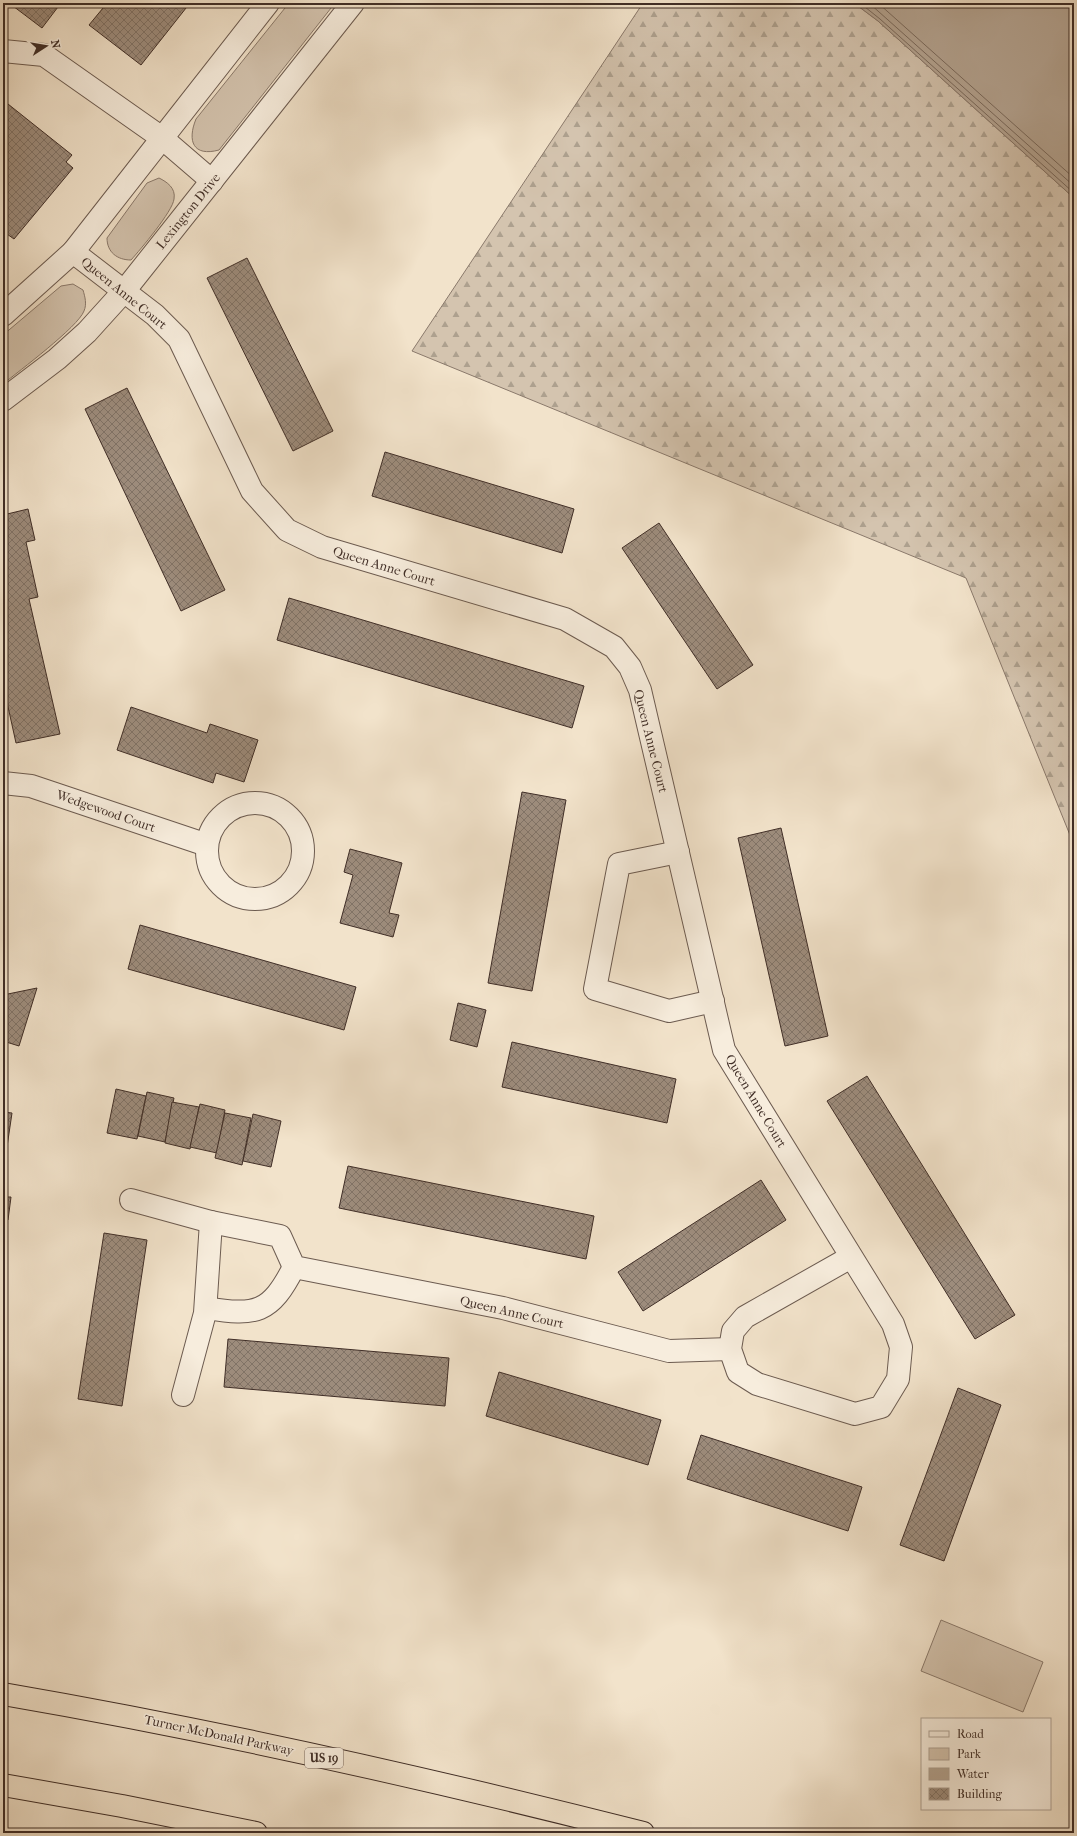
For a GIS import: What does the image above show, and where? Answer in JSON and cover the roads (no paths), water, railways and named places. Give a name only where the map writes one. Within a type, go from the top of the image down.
[{"type":"highway","name":"Turner McDonald Parkway","points":[[3,1694],[221,1735],[456,1787],[643,1833]]},
{"type":"highway","points":[[3,1785],[122,1806],[256,1833]]},
{"type":"street","points":[[3,315],[73,252],[268,3]]},
{"type":"street","name":"Lexington Drive","points":[[3,400],[57,359],[87,332],[125,290],[353,3]]},
{"type":"street","points":[[3,51],[44,55],[162,138],[212,181]]},
{"type":"street","name":"Queen Anne Court","points":[[73,252],[125,290],[155,315],[179,339],[252,491],[287,530],[322,547],[565,619],[614,647],[630,667],[640,690],[724,1050],[893,1324],[901,1347],[898,1379],[881,1407],[855,1414],[756,1384],[738,1372],[730,1349],[669,1351],[503,1308],[294,1267]]},
{"type":"street","name":"Wedgewood Court","points":[[3,783],[30,786],[207,845]]},
{"type":"street","points":[[244,803],[264,803],[282,811],[296,825],[302,844],[301,863],[292,881],[278,893],[262,898],[244,898],[228,891],[215,878],[208,862],[207,845],[213,826],[226,811],[244,803]]},
{"type":"street","points":[[678,852],[619,864],[595,989],[669,1011],[713,1001]]},
{"type":"street","points":[[131,1200],[211,1222],[280,1236],[294,1267],[286,1285],[277,1295],[262,1308],[247,1312],[232,1312],[206,1308]]},
{"type":"street","points":[[184,1394],[206,1308],[211,1222]]},
{"type":"street","points":[[730,1349],[733,1331],[745,1316],[851,1257]]},
{"type":"water","points":[[854,3],[1074,3],[1074,198],[878,21]]}]
